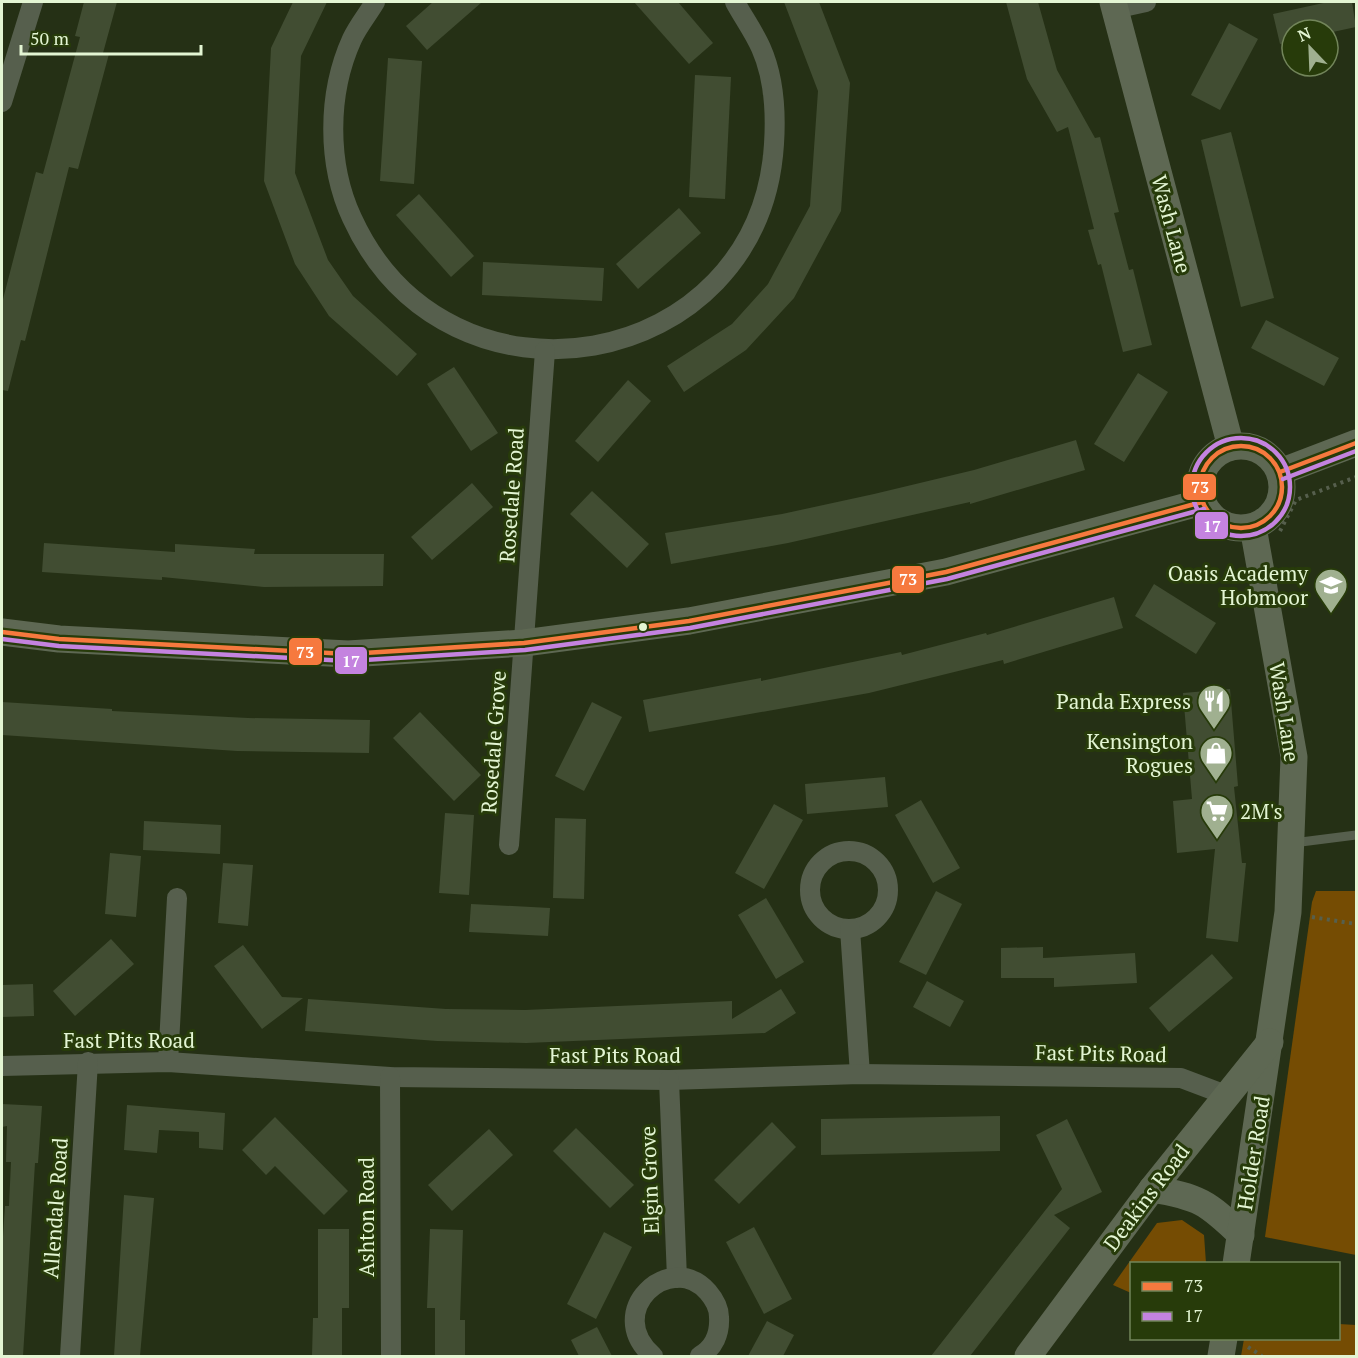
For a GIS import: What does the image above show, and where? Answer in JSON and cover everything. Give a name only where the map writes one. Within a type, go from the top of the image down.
[{"type":"street","points":[[2,102],[33,2]]},
{"type":"street","points":[[375,2],[352,39],[336,91],[333,145],[343,197],[365,246],[399,288],[442,321],[491,343],[545,351],[607,345],[665,322],[715,283],[751,232],[772,173],[776,111],[762,50],[735,2]]},
{"type":"street","points":[[1114,5],[1146,2]]},
{"type":"street","name":"Wash Lane","points":[[1114,5],[1231,447]]},
{"type":"street","name":"Rosedale Road","points":[[524,643],[545,351]]},
{"type":"street","points":[[1280,472],[1356,444]]},
{"type":"street","points":[[1241,445],[1264,452],[1280,472],[1283,491],[1280,504],[1255,536],[1241,529],[1219,523],[1202,502],[1200,483],[1204,469],[1215,455],[1231,447],[1241,445]]},
{"type":"street","points":[[2,632],[59,639],[348,654],[524,643],[689,621],[946,572],[1202,502]]},
{"type":"street","name":"Wash Lane","points":[[1255,536],[1294,757],[1288,912],[1270,1042]]},
{"type":"street","name":"Rosedale Grove","points":[[509,845],[524,643]]},
{"type":"street","points":[[168,1062],[177,898]]},
{"type":"street","points":[[850,929],[860,1074]]},
{"type":"street","name":"Deakins Road","points":[[1028,1356],[1152,1188],[1270,1042]]},
{"type":"street","name":"Holder Road","points":[[1236,1262],[1270,1042]]},
{"type":"street","name":"Fast Pits Road","points":[[2,1066],[88,1062],[168,1062],[390,1077],[669,1080],[860,1074],[1181,1078],[1226,1095]]},
{"type":"street","name":"Allendale Road","points":[[70,1356],[88,1062]]},
{"type":"street","name":"Ashton Road","points":[[390,1077],[391,1356]]},
{"type":"street","name":"Elgin Grove","points":[[669,1080],[677,1278]]},
{"type":"street","points":[[1152,1188],[1190,1195],[1217,1212],[1241,1235]]},
{"type":"street","points":[[653,1356],[643,1347],[636,1335],[634,1322],[636,1308],[642,1296],[651,1286],[663,1280],[677,1278],[691,1280],[704,1287],[714,1298],[719,1312],[719,1327],[715,1340],[700,1356]]},
{"type":"street","points":[[1221,1356],[1224,1340]]},
{"type":"lane","points":[[1291,843],[1356,835]]},
{"type":"path","points":[[1255,536],[1278,533],[1296,500],[1356,477]]},
{"type":"path","points":[[1288,912],[1356,924]]},
{"type":"shaded area","points":[[1316,891],[1356,891],[1356,1255],[1265,1237],[1312,902]]},
{"type":"shaded area","points":[[1182,1220],[1204,1235],[1206,1262],[1130,1262],[1130,1293],[1113,1285],[1157,1223]]},
{"type":"shaded area","points":[[1340,1324],[1356,1325],[1356,1356],[1241,1356],[1244,1340],[1340,1340]]},
{"type":"building","points":[[84,2],[117,2],[103,53],[109,54],[78,169],[69,167],[25,341],[21,340],[8,391],[2,390],[2,303],[36,172],[43,174],[80,37],[75,36]]},
{"type":"building","points":[[293,2],[327,2],[301,56],[295,173],[328,260],[353,296],[417,354],[397,376],[329,316],[295,264],[264,181],[271,48]]},
{"type":"building","points":[[433,2],[482,2],[427,50],[406,26]]},
{"type":"building","points":[[634,2],[678,2],[713,43],[689,64]]},
{"type":"building","points":[[784,2],[819,2],[850,83],[841,211],[794,298],[746,350],[684,392],[667,366],[732,324],[768,284],[810,206],[818,91]]},
{"type":"building","points":[[1006,2],[1038,2],[1057,70],[1095,138],[1100,137],[1119,212],[1114,213],[1129,270],[1133,269],[1152,345],[1123,352],[1101,264],[1098,265],[1088,230],[1094,229],[1068,127],[1057,132],[1027,79]]},
{"type":"building","points":[[1328,2],[1352,2],[1356,27],[1340,30],[1340,18],[1280,18],[1280,44],[1273,14]]},
{"type":"building","points":[[1229,23],[1258,39],[1220,110],[1191,95]]},
{"type":"building","points":[[388,58],[422,61],[414,184],[380,181]]},
{"type":"building","points":[[695,75],[731,77],[725,199],[689,197]]},
{"type":"building","points":[[1231,132],[1274,298],[1241,307],[1201,140]]},
{"type":"building","points":[[419,194],[474,256],[451,277],[396,215]]},
{"type":"building","points":[[679,208],[701,233],[638,289],[616,264]]},
{"type":"building","points":[[483,262],[604,268],[602,301],[482,295]]},
{"type":"building","points":[[1266,320],[1339,358],[1324,386],[1251,348]]},
{"type":"building","points":[[454,367],[498,433],[471,451],[427,384]]},
{"type":"building","points":[[1138,373],[1168,392],[1124,462],[1094,444]]},
{"type":"building","points":[[628,380],[651,401],[598,462],[575,441]]},
{"type":"building","points":[[1076,440],[1085,470],[970,504],[970,502],[788,543],[671,564],[665,533],[782,514],[874,494],[974,470]]},
{"type":"building","points":[[472,483],[493,507],[432,560],[411,537]]},
{"type":"building","points":[[592,491],[649,544],[627,568],[570,514]]},
{"type":"building","points":[[44,543],[175,552],[175,544],[255,549],[254,554],[384,554],[383,586],[264,587],[162,577],[162,580],[42,572]]},
{"type":"building","points":[[1154,584],[1216,623],[1196,654],[1135,616]]},
{"type":"building","points":[[1114,597],[1123,628],[1004,664],[1003,660],[869,693],[649,732],[643,700],[761,678],[761,681],[901,652],[902,655],[986,633],[987,635]]},
{"type":"building","points":[[1230,689],[1238,786],[1234,787],[1242,863],[1246,863],[1238,942],[1206,938],[1215,849],[1177,853],[1173,801],[1192,799],[1183,693]]},
{"type":"building","points":[[2,702],[112,709],[112,711],[248,718],[370,720],[369,753],[237,751],[2,735]]},
{"type":"building","points":[[592,702],[622,717],[584,791],[555,776]]},
{"type":"building","points":[[420,712],[481,775],[454,801],[393,738]]},
{"type":"building","points":[[885,777],[888,807],[807,814],[805,784]]},
{"type":"building","points":[[921,800],[960,868],[933,883],[895,815]]},
{"type":"building","points":[[774,804],[803,820],[764,889],[735,873]]},
{"type":"building","points":[[445,813],[474,815],[469,895],[439,893]]},
{"type":"building","points":[[555,818],[586,819],[584,899],[553,898]]},
{"type":"building","points":[[144,821],[221,825],[220,854],[143,850]]},
{"type":"building","points":[[110,853],[141,856],[136,917],[105,914]]},
{"type":"building","points":[[223,863],[253,865],[248,926],[218,923]]},
{"type":"building","points":[[936,891],[962,904],[926,975],[899,962]]},
{"type":"building","points":[[766,898],[804,962],[776,979],[738,915]]},
{"type":"building","points":[[471,904],[550,908],[548,936],[469,932]]},
{"type":"building","points":[[111,939],[134,964],[75,1016],[53,991]]},
{"type":"building","points":[[243,945],[282,997],[303,998],[262,1029],[214,966]]},
{"type":"building","points":[[1043,947],[1043,958],[1135,953],[1137,983],[1054,987],[1054,978],[1001,978],[1001,948]]},
{"type":"building","points":[[1212,954],[1233,978],[1169,1032],[1149,1008]]},
{"type":"building","points":[[927,981],[964,1001],[950,1027],[913,1007]]},
{"type":"building","points":[[33,984],[34,1016],[2,1017],[2,985]]},
{"type":"building","points":[[781,989],[796,1013],[765,1033],[526,1043],[437,1041],[305,1031],[308,999],[446,1009],[525,1010],[732,1001],[732,1019]]},
{"type":"building","points":[[2,1104],[42,1106],[38,1163],[35,1163],[23,1356],[2,1356],[2,1251],[5,1206],[9,1206],[11,1162],[6,1162],[7,1126],[2,1127]]},
{"type":"building","points":[[127,1105],[225,1113],[223,1150],[199,1148],[199,1132],[159,1130],[157,1153],[124,1150]]},
{"type":"building","points":[[1000,1116],[1000,1151],[821,1155],[821,1119]]},
{"type":"building","points":[[275,1117],[348,1191],[324,1215],[275,1166],[266,1175],[242,1150]]},
{"type":"building","points":[[1067,1119],[1102,1192],[1054,1215],[1070,1228],[970,1356],[931,1356],[1062,1189],[1036,1135]]},
{"type":"building","points":[[772,1122],[796,1147],[739,1204],[714,1180]]},
{"type":"building","points":[[576,1128],[634,1185],[610,1208],[553,1151]]},
{"type":"building","points":[[489,1129],[513,1155],[452,1211],[428,1185]]},
{"type":"building","points":[[124,1195],[154,1198],[140,1356],[114,1356]]},
{"type":"building","points":[[754,1227],[792,1299],[764,1314],[726,1242]]},
{"type":"building","points":[[318,1229],[349,1229],[349,1308],[342,1308],[342,1356],[312,1356],[313,1318],[318,1318]]},
{"type":"building","points":[[430,1229],[463,1230],[460,1320],[465,1320],[465,1356],[435,1356],[435,1308],[427,1308]]},
{"type":"building","points":[[604,1232],[632,1247],[596,1319],[567,1304]]},
{"type":"building","points":[[767,1321],[794,1335],[783,1356],[748,1356]]},
{"type":"building","points":[[597,1327],[612,1356],[579,1356],[571,1340]]},
{"type":"transit line","name":"17","points":[[1241,438],[1260,442],[1276,452],[1286,468],[1290,487],[1286,506],[1276,522],[1260,532],[1241,536],[1222,532],[1206,522],[1196,506],[1192,487],[1196,468],[1206,452],[1222,442],[1241,438]]},
{"type":"transit line","name":"73","points":[[1280,472],[1356,443]]},
{"type":"transit line","name":"73","points":[[1233,446],[1249,446],[1264,453],[1275,464],[1282,479],[1282,487],[1279,503],[1270,516],[1249,528],[1233,528],[1218,521],[1207,510],[1200,495],[1200,479],[1207,464],[1218,453],[1233,446]]},
{"type":"transit line","name":"17","points":[[1283,479],[1356,451]]},
{"type":"transit line","name":"73","points":[[2,632],[59,639],[348,654],[524,643],[689,621],[946,572],[1202,502]]},
{"type":"transit line","name":"17","points":[[2,639],[59,646],[348,661],[525,650],[690,628],[947,579],[1204,509]]},
{"type":"place","name":"Oasis Academy Hobmoor","points":[[1331,614]]},
{"type":"place","name":"Panda Express","points":[[1214,730]]},
{"type":"place","name":"Kensington Rogues","points":[[1216,782]]},
{"type":"place","name":"2M's","points":[[1217,840]]}]
